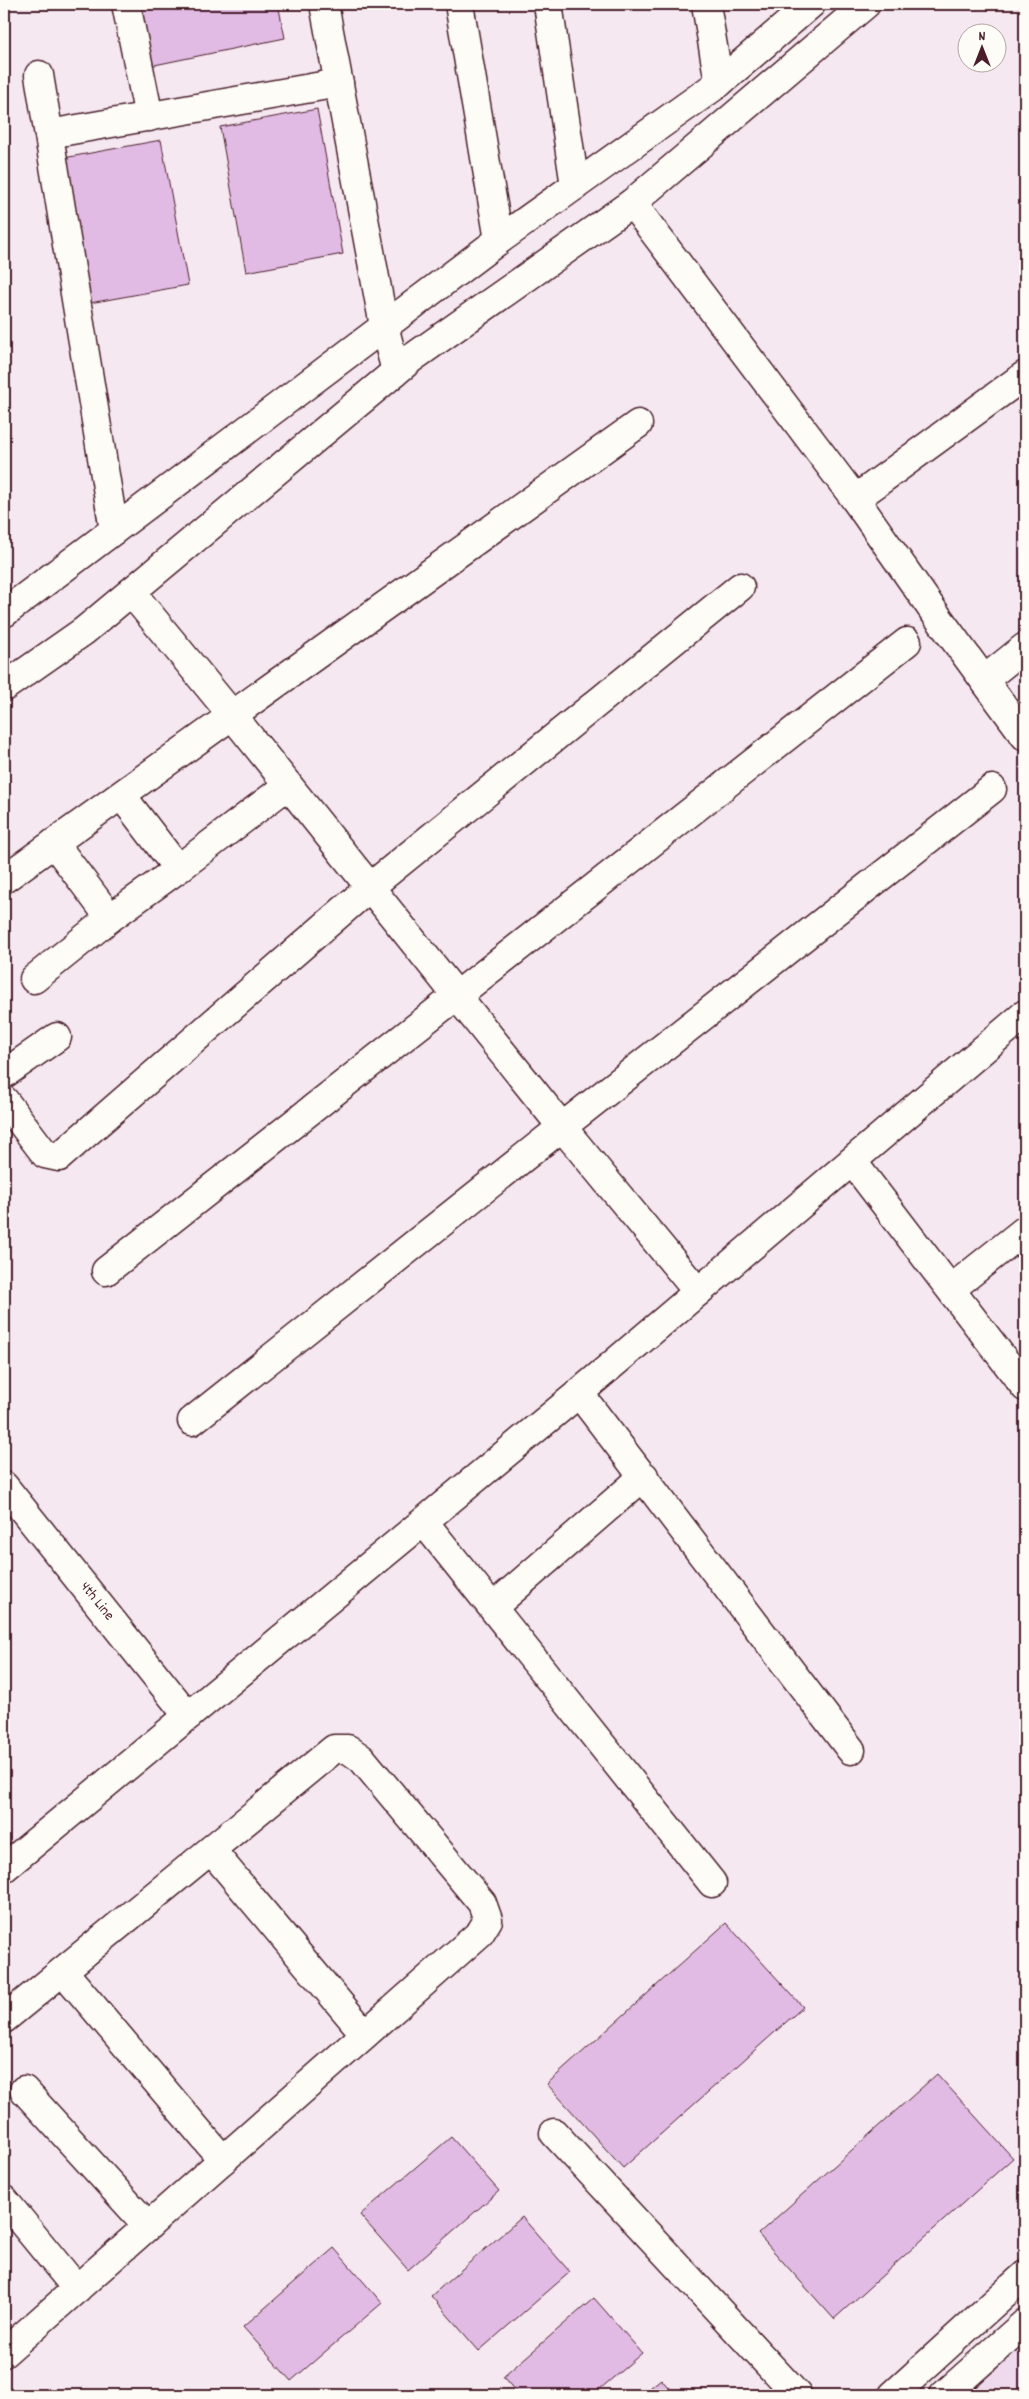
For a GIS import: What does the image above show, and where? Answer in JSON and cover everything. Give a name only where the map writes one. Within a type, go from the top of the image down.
[{"type":"street","points":[[126,4],[149,117]]},
{"type":"street","points":[[324,4],[384,326],[396,370]]},
{"type":"street","points":[[459,4],[499,240]]},
{"type":"street","points":[[548,4],[575,186]]},
{"type":"street","points":[[706,4],[719,83]]},
{"type":"street","points":[[4,614],[499,240],[719,83],[811,4]]},
{"type":"street","points":[[4,686],[84,631],[396,370],[632,203],[866,4]]},
{"type":"street","points":[[39,75],[114,530]]},
{"type":"street","points":[[49,134],[339,83]]},
{"type":"street","points":[[632,203],[855,499],[1025,736]]},
{"type":"street","points":[[855,499],[1025,375]]},
{"type":"street","points":[[4,879],[638,424]]},
{"type":"street","points":[[4,1100],[45,1154],[59,1157],[370,887],[740,588]]},
{"type":"street","points":[[131,592],[562,1127],[698,1292]]},
{"type":"street","points":[[106,1271],[907,642]]},
{"type":"street","points":[[984,680],[1025,647]]},
{"type":"street","points":[[34,978],[110,918],[178,870],[288,785]]},
{"type":"street","points":[[192,1421],[992,789]]},
{"type":"street","points":[[122,796],[178,870]]},
{"type":"street","points":[[54,843],[110,918]]},
{"type":"street","points":[[5,1865],[579,1394],[1025,1014]]},
{"type":"street","points":[[4,1074],[57,1037]]},
{"type":"street","points":[[852,1161],[1025,1387]]},
{"type":"street","points":[[950,1289],[1025,1230]]},
{"type":"street","points":[[579,1394],[644,1476],[851,1750]]},
{"type":"street","points":[[493,1608],[644,1476]]},
{"type":"street","name":"4th Line","points":[[4,1486],[188,1716]]},
{"type":"street","points":[[424,1522],[712,1883]]},
{"type":"street","points":[[4,2019],[334,1749],[348,1749],[368,1767],[482,1903],[488,1920],[480,1933],[77,2289],[6,2346]]},
{"type":"street","points":[[211,1850],[365,2034]]},
{"type":"street","points":[[62,1971],[222,2160]]},
{"type":"street","points":[[24,2090],[148,2226]]},
{"type":"street","points":[[554,2133],[797,2395]]},
{"type":"street","points":[[4,2200],[77,2289]]},
{"type":"street","points":[[893,2395],[1025,2275]]},
{"type":"street","points":[[944,2395],[1025,2323]]},
{"type":"shaded area","points":[[1025,2336],[1025,2395],[959,2395]]},
{"type":"building","points":[[132,4],[278,4],[285,38],[145,67]]},
{"type":"building","points":[[317,109],[343,254],[246,272],[220,127]]},
{"type":"building","points":[[161,140],[188,285],[90,303],[64,158]]},
{"type":"building","points":[[726,1923],[803,2007],[623,2168],[547,2084]]},
{"type":"building","points":[[937,2074],[1013,2158],[834,2319],[758,2234]]},
{"type":"building","points":[[451,2137],[499,2191],[408,2270],[360,2215]]},
{"type":"building","points":[[522,2217],[570,2272],[479,2351],[431,2296]]},
{"type":"building","points":[[334,2248],[382,2303],[291,2381],[243,2327]]},
{"type":"building","points":[[594,2298],[642,2353],[593,2395],[519,2395],[503,2377]]},
{"type":"building","points":[[661,2379],[675,2395],[641,2395]]}]
